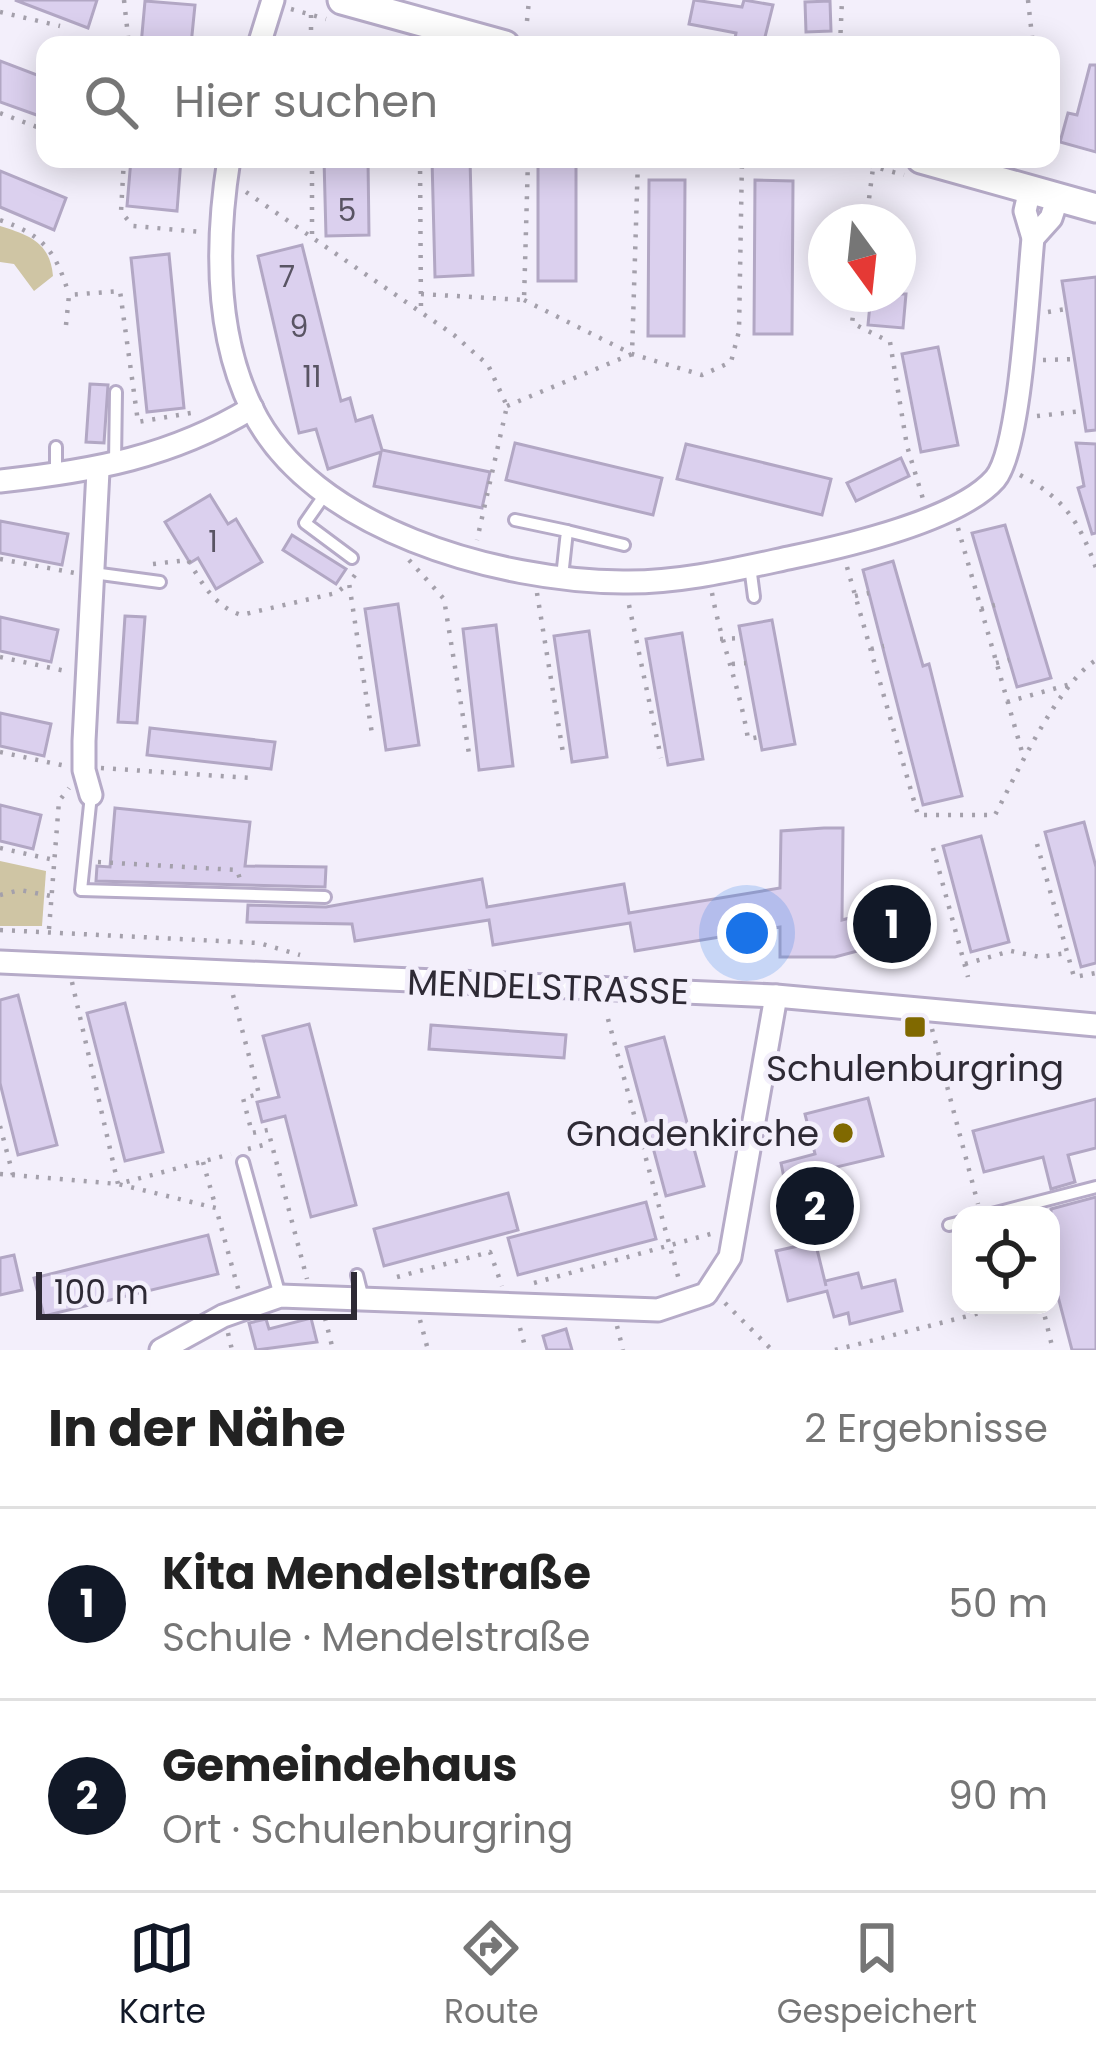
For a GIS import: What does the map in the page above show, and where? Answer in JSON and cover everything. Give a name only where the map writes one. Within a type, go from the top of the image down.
[{"type":"street","points":[[262,36],[273,0]]},
{"type":"street","points":[[342,0],[472,36]]},
{"type":"street","points":[[227,168],[219,234],[227,335],[252,409],[280,447],[328,490],[395,535],[472,563],[534,575],[624,583],[709,575],[842,547],[977,494],[1003,466],[1013,418],[1033,238],[1025,211],[1030,189]]},
{"type":"street","points":[[954,168],[1096,208]]},
{"type":"street","points":[[1033,238],[1052,218],[1058,197]]},
{"type":"street","points":[[0,482],[154,457],[252,409]]},
{"type":"street","points":[[92,795],[84,770],[88,675],[93,574],[107,468]]},
{"type":"street","name":"MENDELSTRASSE","points":[[0,962],[776,996],[1096,1025]]},
{"type":"street","points":[[161,1350],[244,1309],[280,1297],[416,1302],[506,1298],[658,1310],[684,1304],[710,1287],[730,1257],[776,996]]},
{"type":"lane","points":[[107,468],[116,392]]},
{"type":"lane","points":[[56,447],[56,475]]},
{"type":"lane","points":[[328,490],[305,523],[357,561]]},
{"type":"lane","points":[[515,520],[624,545]]},
{"type":"lane","points":[[562,578],[567,531]]},
{"type":"lane","points":[[750,566],[754,597]]},
{"type":"lane","points":[[93,574],[160,581]]},
{"type":"lane","points":[[92,795],[81,890],[325,897]]},
{"type":"lane","points":[[243,1162],[280,1297]]},
{"type":"lane","points":[[1020,1206],[1096,1187]]},
{"type":"lane","points":[[357,1275],[370,1299]]},
{"type":"path","points":[[124,0],[128,36]]},
{"type":"path","points":[[526,21],[530,0]]},
{"type":"path","points":[[840,36],[842,0]]},
{"type":"path","points":[[1028,0],[1032,36]]},
{"type":"path","points":[[0,11],[60,26]]},
{"type":"path","points":[[311,15],[311,36]]},
{"type":"path","points":[[0,113],[36,127]]},
{"type":"path","points":[[124,168],[122,212],[133,226],[219,234]]},
{"type":"path","points":[[227,168],[312,238],[488,365],[507,406],[472,563]]},
{"type":"path","points":[[312,168],[312,238]]},
{"type":"path","points":[[420,168],[422,314]]},
{"type":"path","points":[[524,300],[528,168]]},
{"type":"path","points":[[632,354],[638,168]]},
{"type":"path","points":[[421,294],[524,300],[632,354],[702,374],[731,362],[739,331],[742,168]]},
{"type":"path","points":[[868,204],[873,168]]},
{"type":"path","points":[[0,220],[36,233],[57,256],[69,295],[66,325]]},
{"type":"path","points":[[69,295],[120,291],[138,422],[205,411],[217,429]]},
{"type":"path","points":[[854,312],[852,323],[890,342],[907,446],[928,516]]},
{"type":"path","points":[[507,406],[632,354]]},
{"type":"path","points":[[1019,361],[1076,358]]},
{"type":"path","points":[[1013,418],[1083,411]]},
{"type":"path","points":[[1003,466],[1054,493],[1078,517],[1095,564]]},
{"type":"path","points":[[952,506],[1024,759]]},
{"type":"path","points":[[1078,517],[1086,514]]},
{"type":"path","points":[[395,535],[411,564],[444,599],[470,760]]},
{"type":"path","points":[[842,547],[914,787],[918,815],[995,815],[1024,759],[1073,684],[1096,660]]},
{"type":"path","points":[[967,561],[979,559]]},
{"type":"path","points":[[0,560],[93,574]]},
{"type":"path","points":[[134,566],[188,560],[226,610],[242,615],[336,592],[349,583]]},
{"type":"path","points":[[357,561],[349,583],[372,734]]},
{"type":"path","points":[[534,575],[563,753]]},
{"type":"path","points":[[709,575],[720,639],[740,688],[748,739],[759,737]]},
{"type":"path","points":[[624,583],[661,758]]},
{"type":"path","points":[[855,596],[869,593]]},
{"type":"path","points":[[981,608],[995,604]]},
{"type":"path","points":[[720,639],[741,638]]},
{"type":"path","points":[[871,649],[884,646]]},
{"type":"path","points":[[0,657],[88,675]]},
{"type":"path","points":[[996,663],[1010,660]]},
{"type":"path","points":[[732,664],[746,663]]},
{"type":"path","points":[[1007,701],[1073,684]]},
{"type":"path","points":[[740,688],[750,687]]},
{"type":"path","points":[[885,700],[896,698]]},
{"type":"path","points":[[744,714],[754,712]]},
{"type":"path","points":[[899,748],[908,746]]},
{"type":"path","points":[[0,752],[84,770],[251,778]]},
{"type":"path","points":[[48,932],[59,801],[84,770]]},
{"type":"path","points":[[1037,844],[1074,977],[1096,973]]},
{"type":"path","points":[[0,848],[54,860]]},
{"type":"path","points":[[933,848],[968,977]]},
{"type":"path","points":[[84,861],[237,870],[240,897]]},
{"type":"path","points":[[0,895],[20,890],[51,896]]},
{"type":"path","points":[[0,930],[259,943],[296,951],[328,977]]},
{"type":"path","points":[[36,931],[36,942],[48,942]]},
{"type":"path","points":[[965,964],[1011,951],[1040,957],[1067,952]]},
{"type":"path","points":[[68,965],[118,1184]]},
{"type":"path","points":[[227,973],[259,1094],[243,1098],[252,1133],[268,1130],[332,1350]]},
{"type":"path","points":[[927,1010],[981,1206]]},
{"type":"path","points":[[608,1019],[684,1304]]},
{"type":"path","points":[[0,1126],[13,1175]]},
{"type":"path","points":[[118,1184],[271,1143]]},
{"type":"path","points":[[203,1161],[244,1309]]},
{"type":"path","points":[[0,1174],[118,1184],[216,1208]]},
{"type":"path","points":[[370,1299],[374,1283],[490,1252],[506,1298],[736,1227]]},
{"type":"path","points":[[710,1287],[772,1350]]},
{"type":"path","points":[[416,1302],[428,1350]]},
{"type":"path","points":[[836,1350],[976,1314]]},
{"type":"path","points":[[1044,1314],[1053,1350]]},
{"type":"shaded area","points":[[0,226],[29,237],[48,255],[53,276],[34,291],[14,264],[0,262]]},
{"type":"shaded area","points":[[0,861],[46,871],[42,926],[0,926]]},
{"type":"building","points":[[15,0],[97,0],[88,28]]},
{"type":"building","points":[[694,0],[742,7],[744,0],[773,5],[765,36],[736,36],[689,24]]},
{"type":"building","points":[[145,1],[195,5],[192,36],[142,36]]},
{"type":"building","points":[[830,1],[831,31],[806,32],[805,2]]},
{"type":"building","points":[[0,61],[36,75],[36,115],[0,102]]},
{"type":"building","points":[[1090,65],[1096,65],[1096,152],[1060,142],[1068,113],[1077,115]]},
{"type":"building","points":[[130,168],[180,168],[177,211],[127,206]]},
{"type":"building","points":[[324,168],[368,168],[369,235],[326,236]]},
{"type":"building","points":[[432,168],[470,168],[473,275],[435,277]]},
{"type":"building","points":[[538,168],[576,168],[576,281],[538,281]]},
{"type":"building","points":[[0,171],[66,198],[54,230],[0,207]]},
{"type":"building","points":[[649,180],[685,180],[684,336],[648,336]]},
{"type":"building","points":[[755,180],[793,181],[792,334],[754,334]]},
{"type":"building","points":[[302,245],[341,401],[350,398],[356,421],[372,416],[382,450],[490,472],[482,508],[374,486],[381,452],[328,469],[316,429],[299,433],[258,256]]},
{"type":"building","points":[[169,254],[184,408],[147,412],[131,258]]},
{"type":"building","points":[[1096,277],[1096,430],[1086,431],[1062,281]]},
{"type":"building","points":[[869,312],[904,312],[903,328],[868,325]]},
{"type":"building","points":[[938,347],[958,445],[921,452],[902,354]]},
{"type":"building","points":[[90,384],[108,385],[104,443],[86,442]]},
{"type":"building","points":[[515,443],[662,478],[653,515],[506,480]]},
{"type":"building","points":[[1076,443],[1096,444],[1096,533],[1092,534],[1078,488],[1084,486]]},
{"type":"building","points":[[686,444],[831,479],[822,515],[677,479]]},
{"type":"building","points":[[901,458],[909,476],[856,501],[847,483]]},
{"type":"building","points":[[210,495],[228,524],[236,519],[262,562],[216,589],[198,558],[190,563],[165,522]]},
{"type":"building","points":[[0,521],[68,534],[62,565],[0,553]]},
{"type":"building","points":[[1005,525],[1051,678],[1017,687],[972,533]]},
{"type":"building","points":[[292,535],[346,569],[336,584],[283,550]]},
{"type":"building","points":[[893,561],[923,666],[929,664],[962,796],[923,805],[863,570]]},
{"type":"building","points":[[398,604],[419,745],[386,750],[365,609]]},
{"type":"building","points":[[125,616],[145,617],[137,723],[118,722]]},
{"type":"building","points":[[0,617],[58,630],[51,662],[0,651]]},
{"type":"building","points":[[772,620],[795,744],[762,750],[739,626]]},
{"type":"building","points":[[496,625],[513,766],[479,770],[463,629]]},
{"type":"building","points":[[589,631],[607,757],[572,762],[554,636]]},
{"type":"building","points":[[682,633],[703,759],[668,765],[646,639]]},
{"type":"building","points":[[0,713],[51,724],[44,756],[0,746]]},
{"type":"building","points":[[150,728],[275,742],[271,769],[147,755]]},
{"type":"building","points":[[0,805],[41,815],[33,849],[0,841]]},
{"type":"building","points":[[115,808],[250,822],[245,866],[326,867],[325,887],[96,881],[97,866],[110,867]]},
{"type":"building","points":[[1084,822],[1096,867],[1096,963],[1081,967],[1045,832]]},
{"type":"building","points":[[843,828],[842,920],[920,899],[929,932],[835,957],[780,957],[780,927],[635,951],[630,923],[493,945],[489,920],[355,941],[352,924],[247,922],[248,905],[326,907],[482,879],[487,907],[624,884],[629,913],[780,888],[781,831]]},
{"type":"building","points":[[981,836],[1009,942],[971,952],[943,846]]},
{"type":"building","points":[[18,995],[57,1145],[18,1155],[0,1083],[0,1000]]},
{"type":"building","points":[[125,1003],[163,1152],[125,1161],[87,1013]]},
{"type":"building","points":[[309,1024],[356,1205],[311,1217],[285,1116],[262,1122],[257,1102],[279,1097],[263,1036]]},
{"type":"building","points":[[431,1025],[566,1035],[564,1058],[429,1049]]},
{"type":"building","points":[[664,1037],[704,1186],[666,1196],[626,1047]]},
{"type":"building","points":[[868,1098],[883,1156],[832,1168],[849,1233],[815,1241],[826,1286],[825,1281],[858,1273],[862,1288],[895,1280],[902,1311],[850,1324],[848,1313],[834,1317],[827,1291],[788,1301],[776,1251],[798,1246],[781,1163],[815,1154],[805,1114]]},
{"type":"building","points":[[1096,1099],[1096,1148],[1068,1155],[1075,1182],[1051,1189],[1043,1157],[984,1172],[973,1131]]},
{"type":"building","points":[[508,1193],[518,1230],[384,1266],[374,1229]]},
{"type":"building","points":[[1096,1197],[1096,1350],[1072,1350],[1060,1304],[1060,1207]]},
{"type":"building","points":[[646,1202],[656,1239],[518,1275],[508,1238]]},
{"type":"building","points":[[208,1235],[218,1274],[44,1316],[34,1278]]},
{"type":"building","points":[[14,1255],[22,1290],[0,1295],[0,1258]]},
{"type":"building","points":[[311,1318],[317,1342],[256,1350],[249,1323],[266,1319],[269,1329]]},
{"type":"building","points":[[566,1329],[572,1350],[547,1350],[543,1336]]},
{"type":"place","name":"Kita Mendelstraße","points":[[892,924]]},
{"type":"place","name":"Schulenburgring","points":[[915,1027]]},
{"type":"place","name":"Gnadenkirche","points":[[843,1133]]},
{"type":"place","name":"Gemeindehaus","points":[[815,1206]]}]
